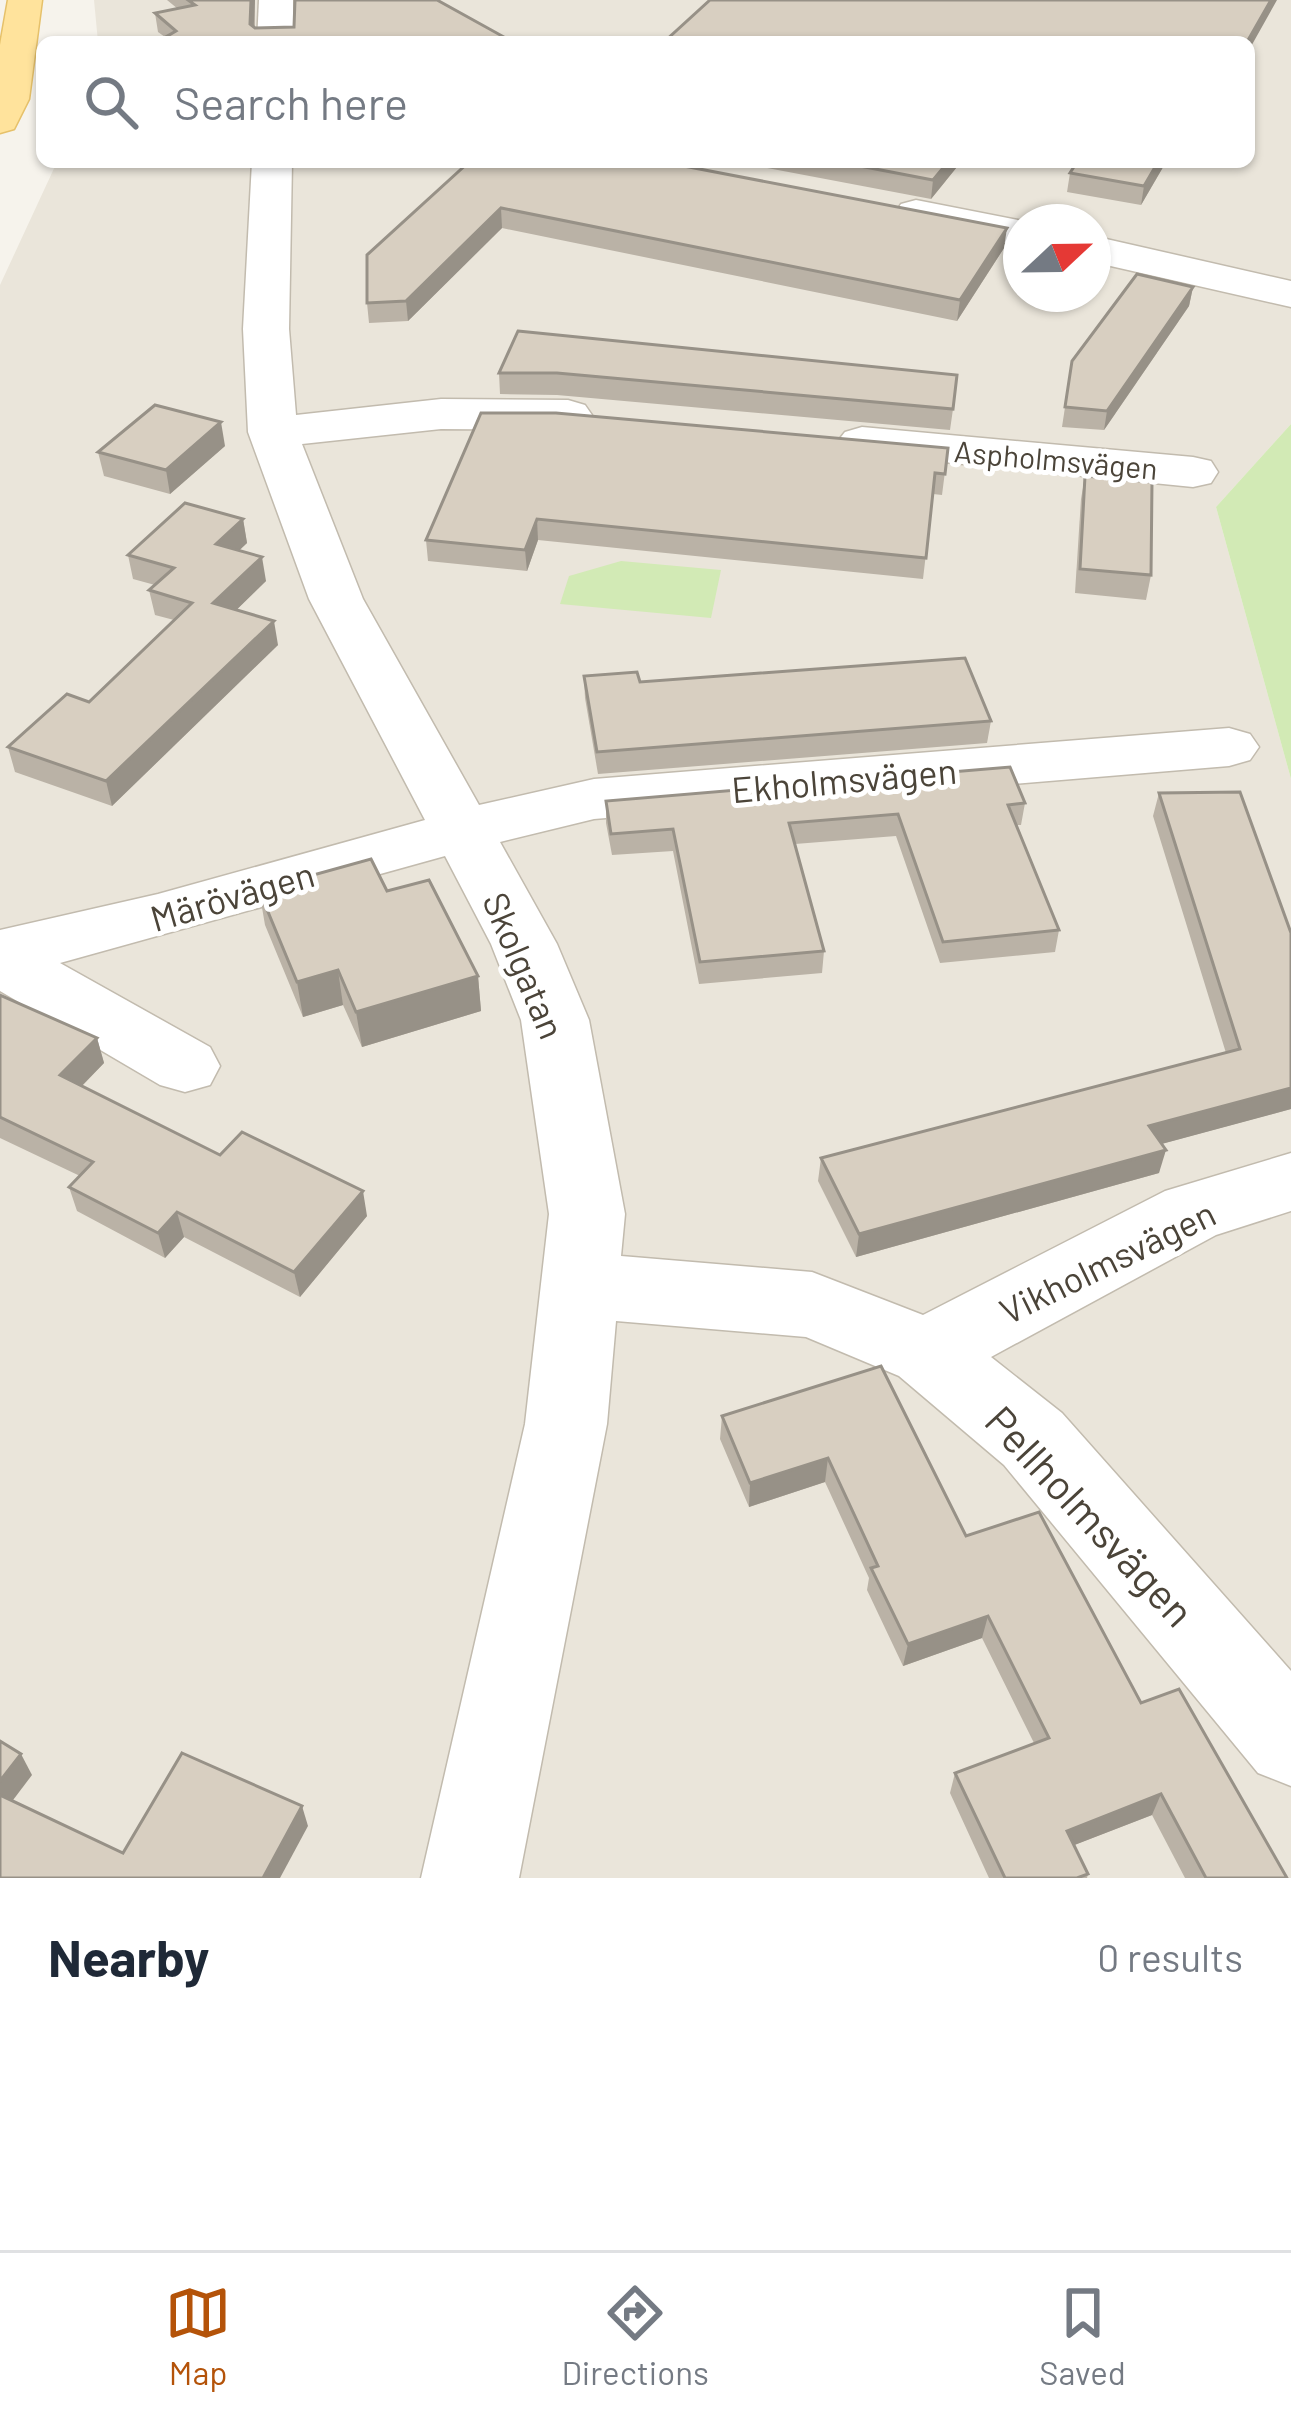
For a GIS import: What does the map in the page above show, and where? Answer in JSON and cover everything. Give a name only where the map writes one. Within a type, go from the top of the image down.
[{"type":"main road","points":[[0,121],[10,99],[25,0]]},
{"type":"street","points":[[275,36],[276,0]]},
{"type":"street","name":"Skolgatan","points":[[272,168],[266,329],[273,432],[336,599],[524,944],[555,1019],[587,1214],[566,1424],[470,1878]]},
{"type":"street","points":[[883,206],[1003,229]]},
{"type":"street","points":[[1111,253],[1291,294]]},
{"type":"street","points":[[273,432],[441,414],[604,418]]},
{"type":"street","name":"Aspholmsvägen","points":[[816,437],[1193,472]]},
{"type":"street","name":"Ekholmsvägen","points":[[463,830],[595,799],[1228,747]]},
{"type":"street","name":"Märövägen","points":[[0,957],[463,830]]},
{"type":"street","points":[[0,957],[185,1066]]},
{"type":"street","name":"Vikholmsvägen","points":[[927,1352],[1192,1212],[1291,1182]]},
{"type":"street","name":"Pellholmsvägen","points":[[580,1288],[661,1289],[812,1305],[927,1352],[1033,1439],[1291,1740]]},
{"type":"shaded area","points":[[94,0],[1291,0],[1291,424],[1216,507],[1291,779],[1291,1878],[0,1878],[0,285],[54,168],[1255,168],[1255,36],[97,36]]},
{"type":"green space","points":[[1291,424],[1291,779],[1216,507]]},
{"type":"green space","points":[[621,561],[721,570],[711,618],[560,604],[569,576]]},
{"type":"building","points":[[188,0],[251,0],[250,24],[255,28],[294,27],[295,0],[437,0],[502,36],[167,36],[176,31],[155,13],[195,5]]},
{"type":"building","points":[[710,0],[1271,0],[1250,36],[671,36]]},
{"type":"building","points":[[462,168],[694,168],[1003,227],[960,300],[501,208],[406,301],[367,303],[367,255]]},
{"type":"building","points":[[870,168],[943,168],[933,180]]},
{"type":"building","points":[[1073,168],[1154,168],[1144,186],[1070,173]]},
{"type":"building","points":[[1137,274],[1193,287],[1107,411],[1065,407],[1072,361]]},
{"type":"building","points":[[518,331],[957,375],[953,409],[557,373],[499,373]]},
{"type":"building","points":[[155,405],[221,422],[166,470],[98,452]]},
{"type":"building","points":[[481,413],[556,413],[948,448],[945,474],[935,473],[926,558],[537,519],[525,550],[426,540]]},
{"type":"building","points":[[1085,476],[1152,482],[1151,575],[1080,569]]},
{"type":"building","points":[[185,503],[243,519],[216,544],[262,557],[213,603],[274,621],[106,781],[8,747],[67,694],[89,702],[192,603],[149,590],[174,568],[128,555]]},
{"type":"building","points":[[965,658],[991,721],[597,752],[584,676],[637,672],[640,682]]},
{"type":"building","points":[[1010,767],[1025,803],[1008,805],[1059,930],[943,942],[898,814],[789,823],[824,951],[700,962],[673,829],[611,834],[606,801]]},
{"type":"building","points":[[1240,792],[1291,933],[1291,1088],[1149,1126],[1166,1150],[859,1234],[821,1158],[1240,1049],[1159,793]]},
{"type":"building","points":[[371,859],[387,891],[429,880],[478,976],[356,1012],[338,970],[297,982],[259,890]]},
{"type":"building","points":[[0,995],[97,1038],[60,1075],[220,1155],[242,1132],[363,1191],[294,1272],[177,1212],[158,1233],[69,1187],[93,1162],[0,1117]]},
{"type":"building","points":[[881,1366],[966,1536],[1039,1512],[1141,1703],[1179,1689],[1287,1878],[1206,1878],[1161,1794],[1067,1831],[1088,1874],[1005,1878],[955,1773],[1049,1738],[988,1616],[908,1644],[871,1568],[878,1566],[828,1458],[750,1483],[722,1416]]},
{"type":"building","points":[[0,1741],[21,1754],[0,1781]]},
{"type":"building","points":[[182,1753],[302,1806],[263,1878],[0,1878],[0,1795],[123,1853]]}]
